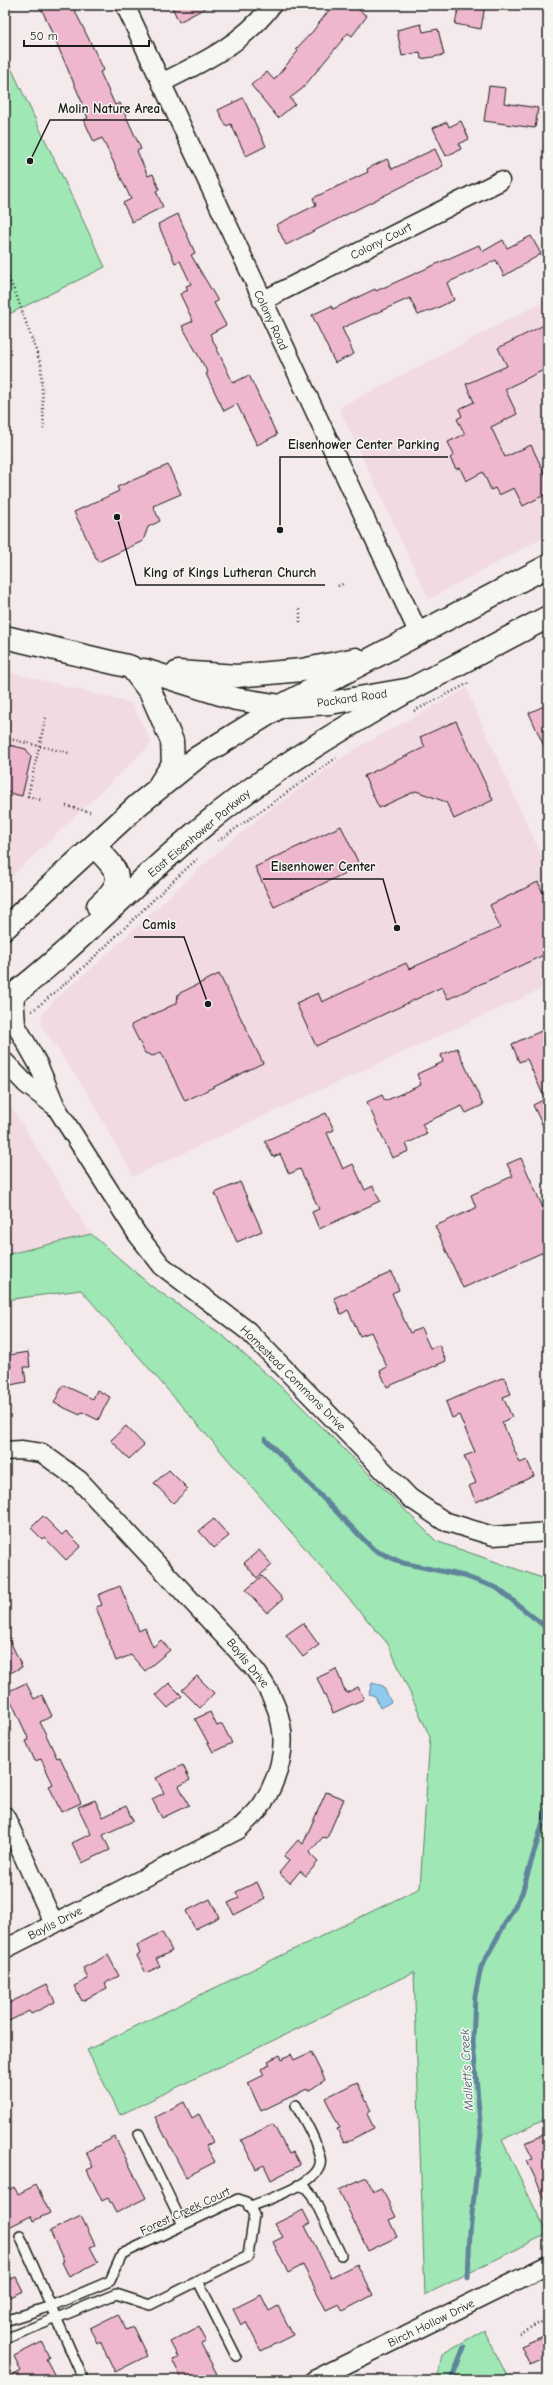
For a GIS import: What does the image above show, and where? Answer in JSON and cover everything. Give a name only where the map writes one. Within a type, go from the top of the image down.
[{"type":"main road","name":"Packard Road","points":[[281,706],[548,566]]},
{"type":"main road","name":"Packard Road","points":[[5,637],[137,669],[236,699],[281,706],[330,703],[411,689],[548,617]]},
{"type":"main road","points":[[137,669],[237,676],[302,670],[381,654]]},
{"type":"main road","points":[[137,669],[151,693],[172,741],[173,764],[156,791]]},
{"type":"main road","name":"East Eisenhower Parkway","points":[[10,998],[67,950],[206,823],[276,770],[411,689]]},
{"type":"main road","points":[[5,928],[94,846],[156,791],[195,759],[281,706]]},
{"type":"main road","points":[[67,950],[79,924],[116,888],[118,878],[114,868],[94,846]]},
{"type":"street","name":"Colony Road","points":[[125,5],[419,634]]},
{"type":"street","points":[[161,83],[228,48],[261,20],[272,5]]},
{"type":"street","name":"Colony Court","points":[[262,300],[500,181]]},
{"type":"street","name":"Homestead Commons Drive","points":[[10,998],[16,1025],[38,1064],[56,1107],[137,1234],[162,1266],[248,1331],[410,1498],[444,1521],[493,1536],[548,1532]]},
{"type":"street","name":"Homestead Commons Drive","points":[[5,1062],[26,1084],[56,1107]]},
{"type":"street","name":"Baylis Drive","points":[[5,1451],[21,1450],[42,1453],[78,1480],[251,1664],[268,1686],[278,1708],[283,1732],[282,1754],[273,1784],[262,1804],[238,1830],[5,1948]]},
{"type":"street","points":[[5,1816],[54,1924]]},
{"type":"street","name":"Birch Hollow Drive","points":[[324,2378],[548,2265]]},
{"type":"lane","points":[[5,2339],[116,2294],[150,2305],[248,2256],[254,2215],[249,2207],[298,2186],[312,2178],[320,2168],[321,2159],[296,2105]]},
{"type":"lane","points":[[139,2134],[183,2225]]},
{"type":"lane","points":[[298,2186],[306,2188],[312,2195],[341,2255]]},
{"type":"lane","name":"Forest Creek Court","points":[[110,2281],[122,2254],[238,2199],[244,2199],[249,2207]]},
{"type":"lane","points":[[20,2236],[51,2306],[55,2319],[82,2376]]},
{"type":"lane","points":[[5,2321],[51,2306],[110,2281],[116,2294]]},
{"type":"lane","points":[[198,2281],[236,2356]]},
{"type":"path","points":[[5,272],[16,294],[41,365],[44,432]]},
{"type":"path","points":[[338,586],[345,583]]},
{"type":"path","points":[[300,609],[300,622]]},
{"type":"path","points":[[409,714],[469,683]]},
{"type":"path","points":[[44,801],[28,796],[46,716]]},
{"type":"path","points":[[5,738],[69,753]]},
{"type":"path","points":[[24,748],[25,743]]},
{"type":"path","points":[[214,844],[342,754]]},
{"type":"path","points":[[31,760],[36,762]]},
{"type":"path","points":[[66,806],[90,812]]},
{"type":"path","points":[[33,1011],[99,954],[162,890],[198,858]]},
{"type":"path","points":[[519,2333],[548,2319]]},
{"type":"path","points":[[538,2380],[548,2375]]},
{"type":"shaded area","points":[[548,299],[548,535],[429,599],[339,408]]},
{"type":"shaded area","points":[[5,671],[131,703],[152,743],[5,883]]},
{"type":"shaded area","points":[[466,689],[548,870],[548,986],[133,1176],[88,1094],[41,1025],[43,1014],[54,1000],[90,970],[213,856],[264,814],[355,749]]},
{"type":"shaded area","points":[[5,1097],[91,1234],[5,1255]]},
{"type":"green space","points":[[5,55],[105,267],[5,316]]},
{"type":"green space","points":[[91,1234],[150,1285],[222,1335],[288,1393],[436,1541],[548,1580],[548,2118],[502,2140],[547,2234],[425,2295],[414,1972],[120,2115],[87,2050],[420,1888],[430,1737],[388,1644],[81,1290],[5,1300],[5,1255]]},
{"type":"green space","points":[[484,2330],[509,2380],[437,2380],[442,2354]]},
{"type":"water","points":[[372,1683],[383,1686],[391,1702],[380,1708],[375,1696],[369,1694]]},
{"type":"building","points":[[40,5],[72,5],[104,70],[100,72],[115,105],[120,103],[141,149],[137,151],[148,176],[153,174],[159,189],[156,191],[163,207],[132,222],[123,203],[131,199],[102,138],[94,142],[84,120],[88,118],[81,103],[82,102]]},
{"type":"building","points":[[171,5],[211,5],[179,22]]},
{"type":"building","points":[[333,5],[352,5],[367,16],[352,36],[348,33],[302,89],[290,98],[295,104],[278,118],[251,85],[267,72],[274,80],[298,51],[296,49],[313,31]]},
{"type":"building","points":[[459,5],[485,5],[481,29],[455,24]]},
{"type":"building","points":[[421,24],[423,32],[438,29],[444,55],[421,59],[420,52],[402,56],[397,30]]},
{"type":"building","points":[[489,86],[506,88],[504,103],[538,108],[535,128],[484,121]]},
{"type":"building","points":[[243,98],[266,146],[246,156],[231,124],[226,126],[218,110]]},
{"type":"building","points":[[461,121],[469,139],[459,144],[461,149],[446,156],[433,128],[447,122],[449,127]]},
{"type":"building","points":[[435,149],[443,166],[286,245],[276,225],[316,205],[313,198],[368,172],[367,169],[387,159],[392,169]]},
{"type":"building","points":[[178,214],[195,253],[191,255],[218,301],[214,303],[226,325],[210,334],[233,383],[249,375],[277,435],[257,445],[237,404],[224,411],[206,374],[208,373],[182,326],[193,321],[180,294],[188,290],[186,286],[191,284],[180,261],[175,263],[158,224]]},
{"type":"building","points":[[531,236],[541,254],[504,276],[496,260],[447,283],[454,300],[435,309],[418,315],[410,298],[342,328],[354,354],[335,363],[312,315],[331,306],[333,309],[375,289],[376,291],[479,245],[482,252],[503,240],[507,248]]},
{"type":"building","points":[[548,323],[548,368],[505,389],[517,414],[491,427],[505,457],[531,445],[548,481],[548,493],[523,506],[514,488],[499,495],[495,488],[491,490],[483,472],[466,481],[460,468],[456,469],[450,458],[454,455],[448,442],[465,434],[457,419],[462,416],[459,409],[474,402],[466,384],[507,366],[498,348]]},
{"type":"building","points":[[168,465],[181,494],[153,506],[160,521],[148,527],[143,541],[98,562],[74,512],[119,491],[117,487]]},
{"type":"building","points":[[548,704],[548,755],[529,713]]},
{"type":"building","points":[[456,721],[493,800],[454,819],[446,802],[416,791],[379,808],[364,776],[425,747],[420,737]]},
{"type":"building","points":[[5,744],[26,749],[31,757],[22,796],[5,792]]},
{"type":"building","points":[[341,826],[360,866],[274,907],[255,867]]},
{"type":"building","points":[[538,882],[548,904],[548,953],[448,999],[442,987],[316,1046],[296,1003],[318,993],[322,1002],[406,963],[409,969],[500,928],[490,905]]},
{"type":"building","points":[[219,974],[263,1063],[185,1101],[161,1052],[153,1056],[145,1053],[131,1025],[177,1003],[178,994]]},
{"type":"building","points":[[548,1028],[548,1137],[533,1105],[545,1099],[527,1059],[519,1062],[512,1044]]},
{"type":"building","points":[[457,1048],[483,1105],[466,1113],[462,1106],[422,1124],[427,1134],[406,1144],[409,1151],[392,1158],[367,1102],[382,1095],[385,1101],[421,1085],[417,1074],[443,1062],[441,1055]]},
{"type":"building","points":[[326,1113],[334,1130],[327,1133],[343,1169],[353,1164],[365,1190],[373,1186],[380,1201],[319,1229],[312,1212],[319,1209],[300,1169],[289,1174],[280,1154],[273,1157],[265,1141]]},
{"type":"building","points":[[521,1158],[548,1219],[548,1250],[463,1288],[435,1226],[476,1208],[471,1195],[513,1176],[507,1164]]},
{"type":"building","points":[[240,1182],[262,1231],[237,1242],[215,1193]]},
{"type":"building","points":[[392,1272],[399,1290],[392,1293],[410,1333],[421,1328],[430,1348],[439,1345],[446,1361],[387,1387],[380,1371],[387,1367],[371,1332],[360,1336],[348,1310],[341,1314],[334,1298]]},
{"type":"building","points":[[28,1352],[30,1367],[24,1367],[26,1382],[5,1386],[5,1368],[11,1367],[9,1355]]},
{"type":"building","points":[[504,1377],[511,1394],[503,1397],[512,1417],[502,1422],[520,1463],[527,1460],[534,1476],[476,1502],[469,1486],[476,1483],[464,1456],[475,1452],[459,1415],[452,1418],[446,1402]]},
{"type":"building","points":[[63,1385],[93,1399],[97,1390],[110,1397],[98,1420],[82,1412],[80,1415],[54,1403]]},
{"type":"building","points":[[126,1426],[144,1445],[129,1459],[111,1440]]},
{"type":"building","points":[[169,1470],[188,1489],[173,1503],[154,1483]]},
{"type":"building","points":[[43,1516],[62,1535],[66,1531],[81,1546],[66,1560],[44,1537],[42,1539],[31,1528]]},
{"type":"building","points":[[214,1519],[229,1536],[214,1548],[199,1531]]},
{"type":"building","points":[[259,1550],[272,1565],[257,1578],[244,1563]]},
{"type":"building","points":[[262,1576],[283,1599],[267,1613],[246,1590]]},
{"type":"building","points":[[120,1586],[139,1631],[145,1628],[153,1647],[161,1640],[170,1650],[145,1671],[131,1655],[116,1661],[96,1607],[102,1605],[98,1595]]},
{"type":"building","points":[[303,1623],[319,1645],[303,1657],[286,1635]]},
{"type":"building","points":[[5,1630],[22,1667],[10,1673],[5,1663]]},
{"type":"building","points":[[336,1669],[346,1693],[358,1687],[364,1699],[333,1713],[317,1678]]},
{"type":"building","points":[[197,1676],[214,1693],[200,1708],[182,1690]]},
{"type":"building","points":[[26,1683],[34,1699],[42,1695],[52,1716],[40,1722],[57,1758],[60,1757],[81,1803],[61,1812],[49,1786],[53,1784],[41,1759],[35,1761],[26,1741],[29,1740],[7,1692]]},
{"type":"building","points":[[169,1683],[182,1696],[168,1708],[156,1695]]},
{"type":"building","points":[[210,1712],[217,1726],[222,1724],[232,1743],[213,1752],[195,1719]]},
{"type":"building","points":[[183,1765],[190,1780],[179,1786],[189,1805],[162,1818],[152,1799],[164,1793],[156,1778]]},
{"type":"building","points":[[326,1792],[344,1799],[327,1838],[323,1837],[309,1853],[318,1862],[306,1876],[300,1871],[290,1883],[279,1873],[289,1861],[284,1856],[298,1840],[303,1844]]},
{"type":"building","points":[[95,1800],[103,1817],[126,1806],[133,1821],[103,1835],[110,1850],[82,1863],[72,1843],[91,1834],[78,1807]]},
{"type":"building","points":[[257,1882],[265,1899],[234,1915],[228,1903],[239,1898],[236,1892]]},
{"type":"building","points":[[210,1899],[219,1917],[195,1929],[186,1911]]},
{"type":"building","points":[[162,1932],[172,1951],[156,1959],[160,1966],[146,1973],[137,1956],[140,1954],[137,1945]]},
{"type":"building","points":[[108,1955],[119,1976],[105,1983],[107,1988],[82,2001],[74,1986],[88,1979],[83,1968]]},
{"type":"building","points":[[47,1984],[55,2002],[31,2014],[29,2011],[5,2023],[5,2005]]},
{"type":"building","points":[[311,2052],[325,2080],[308,2091],[307,2089],[261,2111],[248,2083],[264,2075],[261,2069],[270,2065],[268,2061],[280,2055],[282,2059],[291,2054],[294,2060]]},
{"type":"building","points":[[357,2082],[371,2111],[367,2114],[374,2128],[344,2143],[337,2129],[340,2128],[325,2098]]},
{"type":"building","points":[[184,2102],[192,2118],[199,2114],[213,2142],[206,2146],[215,2162],[186,2177],[155,2117]]},
{"type":"building","points":[[273,2124],[289,2154],[293,2152],[300,2165],[271,2180],[264,2165],[256,2169],[241,2140]]},
{"type":"building","points":[[548,2133],[548,2205],[527,2161],[533,2159],[525,2143]]},
{"type":"building","points":[[115,2137],[146,2198],[116,2213],[108,2198],[102,2201],[87,2170],[93,2167],[86,2152]]},
{"type":"building","points":[[366,2177],[374,2192],[381,2189],[386,2197],[396,2217],[389,2220],[397,2237],[368,2251],[339,2190]]},
{"type":"building","points":[[36,2185],[50,2213],[33,2221],[31,2216],[5,2229],[5,2192],[14,2187],[18,2194]]},
{"type":"building","points":[[303,2210],[310,2224],[305,2226],[331,2277],[357,2264],[373,2295],[343,2311],[339,2304],[326,2310],[303,2265],[288,2273],[273,2242],[283,2237],[275,2224]]},
{"type":"building","points":[[81,2216],[95,2245],[90,2247],[98,2262],[69,2277],[62,2262],[64,2261],[50,2231]]},
{"type":"building","points":[[16,2277],[23,2291],[5,2299],[5,2281]]},
{"type":"building","points":[[261,2295],[269,2311],[278,2306],[293,2335],[261,2351],[246,2322],[241,2325],[233,2309]]},
{"type":"building","points":[[118,2314],[126,2330],[133,2327],[147,2356],[115,2372],[100,2341],[97,2343],[90,2328]]},
{"type":"building","points":[[198,2327],[206,2342],[201,2344],[217,2374],[205,2380],[182,2380],[172,2359],[178,2357],[170,2342]]},
{"type":"building","points":[[548,2334],[548,2354],[541,2357],[542,2360],[530,2365],[521,2346]]},
{"type":"building","points":[[42,2342],[49,2357],[46,2359],[57,2380],[5,2380],[21,2371],[14,2356]]},
{"type":"waterway","points":[[265,1439],[374,1550],[403,1563],[464,1576],[497,1588],[548,1629]]},
{"type":"waterway","name":"Mallett's Creek","points":[[468,2277],[470,2232],[481,2133],[473,2043],[475,1996],[481,1967],[522,1893],[548,1805]]},
{"type":"waterway","name":"Mallett's Creek","points":[[451,2380],[464,2347]]},
{"type":"place","name":"Molin Nature Area","points":[[30,161]]},
{"type":"place","name":"King of Kings Lutheran Church","points":[[117,517]]},
{"type":"place","name":"Eisenhower Center Parking","points":[[280,530]]},
{"type":"place","name":"Eisenhower Center","points":[[397,928]]},
{"type":"place","name":"Camis","points":[[208,1004]]}]
